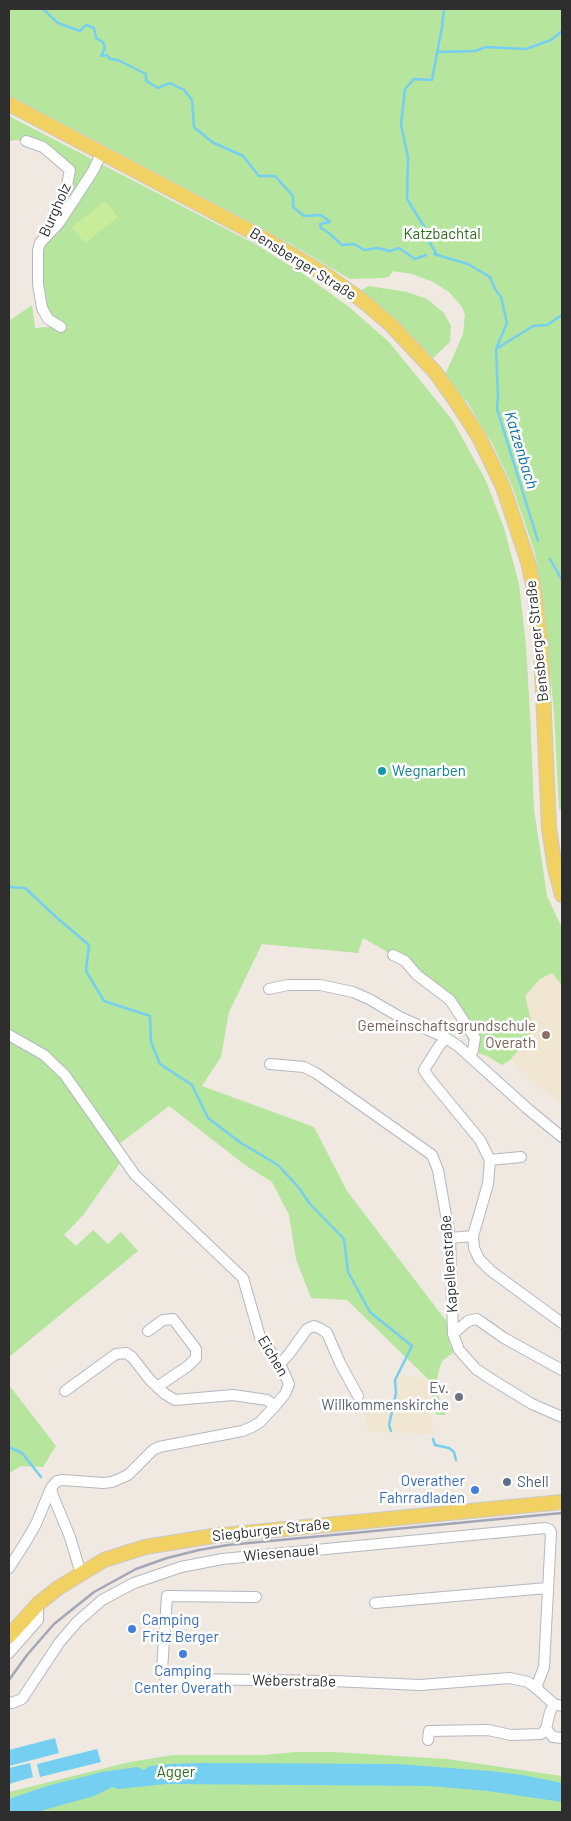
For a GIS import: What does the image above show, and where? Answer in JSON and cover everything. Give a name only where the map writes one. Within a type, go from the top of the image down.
[{"type":"main road","name":"Bensberger Straße","points":[[9,104],[309,264],[377,313],[403,337],[435,372],[454,397],[479,437],[496,470],[528,562],[534,589],[541,647],[547,810],[551,846],[562,893]]},
{"type":"main road","name":"Siegburger Straße","points":[[9,1636],[38,1604],[58,1588],[104,1560],[164,1542],[562,1502]]},
{"type":"street","name":"Burgholz","points":[[26,141],[43,147],[70,170],[66,190],[40,243],[36,262],[42,308],[48,319],[61,327]]},
{"type":"street","name":"Burgholz","points":[[40,243],[59,223],[93,171],[102,152]]},
{"type":"street","points":[[393,955],[404,961],[417,975],[450,1000],[475,1038],[470,1056]]},
{"type":"street","points":[[269,989],[298,984],[320,985],[335,987],[369,999],[400,1017],[446,1038],[470,1056],[562,1137]]},
{"type":"street","name":"Eichen","points":[[9,1034],[32,1047],[55,1064],[74,1087],[135,1175],[243,1278],[260,1337],[280,1364],[289,1384],[285,1394],[260,1422],[242,1431],[159,1447],[153,1450],[128,1475],[121,1479],[103,1483],[57,1481],[49,1492]]},
{"type":"street","points":[[446,1038],[424,1070],[428,1078],[480,1140],[490,1160],[488,1184],[473,1236],[474,1248],[479,1259],[491,1271],[562,1323]]},
{"type":"street","name":"Kapellenstraße","points":[[270,1064],[304,1067],[316,1073],[432,1155],[438,1170],[450,1238],[453,1334],[459,1350],[476,1369],[527,1402],[562,1417]]},
{"type":"street","points":[[490,1160],[520,1157]]},
{"type":"street","points":[[450,1238],[473,1236]]},
{"type":"street","points":[[148,1331],[163,1320],[173,1319],[196,1349],[196,1358],[188,1366],[157,1387]]},
{"type":"street","points":[[453,1334],[468,1321],[477,1319],[504,1338],[562,1370]]},
{"type":"street","points":[[280,1364],[307,1329],[314,1326],[321,1329],[329,1338],[358,1396]]},
{"type":"street","points":[[65,1391],[116,1354],[126,1353],[132,1357],[157,1387],[175,1400],[233,1395],[267,1400],[275,1406]]},
{"type":"street","points":[[9,1568],[36,1524],[49,1492]]},
{"type":"street","points":[[49,1492],[66,1527],[81,1574]]},
{"type":"street","name":"Wiesenauel","points":[[9,1702],[12,1704],[22,1698],[59,1643],[77,1622],[102,1600],[134,1583],[181,1567],[202,1562],[544,1528],[550,1530],[551,1533],[544,1667],[536,1688]]},
{"type":"street","points":[[376,1602],[547,1588]]},
{"type":"street","name":"Weberstraße","points":[[256,1597],[167,1596],[162,1670],[167,1682],[179,1679],[332,1681],[420,1685],[510,1678],[528,1682],[536,1688]]},
{"type":"street","points":[[9,1653],[38,1620],[38,1604]]},
{"type":"street","points":[[428,1740],[429,1731],[488,1730],[511,1735],[541,1734],[546,1729],[550,1712],[558,1705],[536,1688]]},
{"type":"street","points":[[546,1729],[554,1737],[562,1738]]},
{"type":"shaded area","name":"Gemeinschaftsgrundschule Overath","points":[[552,973],[562,985],[562,1106],[510,1060],[527,1041],[532,1029],[525,996],[540,979]]},
{"type":"shaded area","points":[[400,1374],[427,1380],[429,1408],[434,1434],[375,1432],[366,1427],[361,1404],[364,1399],[395,1400],[397,1396],[395,1387],[397,1384],[395,1380]]},
{"type":"green space","name":"Katzbachtal","points":[[9,9],[562,9],[562,810],[559,809],[554,713],[544,607],[535,553],[512,486],[492,443],[467,402],[445,375],[463,334],[465,315],[462,307],[449,292],[433,282],[412,274],[393,271],[389,277],[350,279],[289,243],[9,96]]},
{"type":"green space","points":[[9,116],[257,245],[302,273],[349,307],[389,342],[453,421],[486,481],[504,528],[519,584],[526,646],[534,809],[547,896],[562,928],[562,985],[552,973],[540,979],[525,996],[533,1029],[527,1041],[510,1060],[502,1065],[487,1056],[475,1052],[461,1027],[462,1017],[393,955],[363,938],[358,953],[262,944],[229,1012],[221,1057],[202,1086],[314,1127],[347,1191],[447,1322],[450,1345],[454,1352],[442,1361],[438,1373],[437,1389],[446,1415],[436,1415],[428,1379],[347,1300],[311,1298],[296,1259],[289,1215],[272,1182],[245,1165],[169,1106],[114,1148],[122,1160],[84,1214],[64,1235],[76,1246],[93,1230],[108,1244],[121,1232],[138,1251],[9,1357],[9,321],[32,305],[35,328],[59,326],[48,319],[37,262],[70,170],[26,141],[9,141]]},
{"type":"green space","points":[[105,201],[118,217],[85,243],[72,227]]},
{"type":"green space","points":[[369,286],[407,292],[427,299],[444,313],[451,326],[450,342],[433,358],[361,290]]},
{"type":"green space","points":[[9,1385],[56,1446],[43,1467],[21,1466],[9,1473]]},
{"type":"green space","name":"Agger","points":[[297,1752],[334,1752],[447,1759],[562,1776],[562,1812],[9,1812],[9,1792],[130,1762],[173,1755],[263,1755]]},
{"type":"water","points":[[55,1738],[59,1753],[9,1766],[9,1750]]},
{"type":"water","points":[[97,1749],[101,1762],[40,1777],[37,1764]]},
{"type":"water","points":[[30,1763],[33,1777],[9,1784],[9,1768]]},
{"type":"water","name":"Agger","points":[[201,1763],[397,1764],[490,1771],[562,1783],[562,1802],[488,1791],[430,1786],[166,1784],[118,1789],[112,1787],[94,1796],[37,1812],[9,1812],[9,1799],[47,1786],[102,1772],[137,1767],[144,1770],[150,1766]]},
{"type":"waterway","name":"Katzenbach","points":[[43,9],[58,23],[80,31],[86,25],[94,28],[96,38],[103,42],[105,48],[101,56],[107,55],[110,59],[118,60],[146,74],[146,81],[158,88],[170,83],[184,90],[192,100],[194,127],[212,142],[243,156],[259,176],[275,176],[293,196],[293,207],[304,216],[321,215],[330,222],[320,224],[321,228],[342,245],[354,244],[364,250],[378,248],[390,251],[399,248],[415,259],[426,255]]},
{"type":"waterway","name":"Katzenbach","points":[[436,253],[425,228],[407,199],[408,157],[401,125],[405,89],[414,79],[432,80],[444,9]]},
{"type":"waterway","points":[[437,52],[475,51],[486,47],[526,49],[551,40],[562,31]]},
{"type":"waterway","name":"Katzenbach","points":[[434,254],[468,264],[490,277],[501,297],[507,323],[496,349],[497,409],[538,541]]},
{"type":"waterway","points":[[496,349],[533,326],[547,325],[562,315]]},
{"type":"waterway","name":"Katzenbach","points":[[550,559],[562,580]]},
{"type":"waterway","points":[[9,887],[25,888],[89,945],[86,971],[104,1001],[150,1016],[151,1042],[160,1064],[192,1085],[208,1118],[241,1143],[278,1165],[299,1188],[310,1204],[344,1239],[348,1272],[370,1312],[412,1346],[395,1380],[396,1393],[389,1425],[391,1431]]},
{"type":"waterway","points":[[433,1439],[435,1445],[449,1448],[454,1452],[456,1460]]},
{"type":"waterway","points":[[9,1447],[22,1453],[41,1477]]},
{"type":"railway","points":[[9,1680],[27,1655],[54,1624],[94,1592],[136,1569],[167,1558],[228,1545],[562,1513]]},
{"type":"place","name":"Wegnarben","points":[[382,771]]},
{"type":"place","name":"Gemeinschaftsgrundschule Overath","points":[[546,1035]]},
{"type":"place","name":"Ev. Willkommenskirche","points":[[459,1397]]},
{"type":"place","name":"Shell","points":[[507,1482]]},
{"type":"place","name":"Overather Fahrradladen","points":[[475,1490]]},
{"type":"place","name":"Camping Fritz Berger","points":[[132,1629]]},
{"type":"place","name":"Camping Center Overath","points":[[183,1654]]}]
